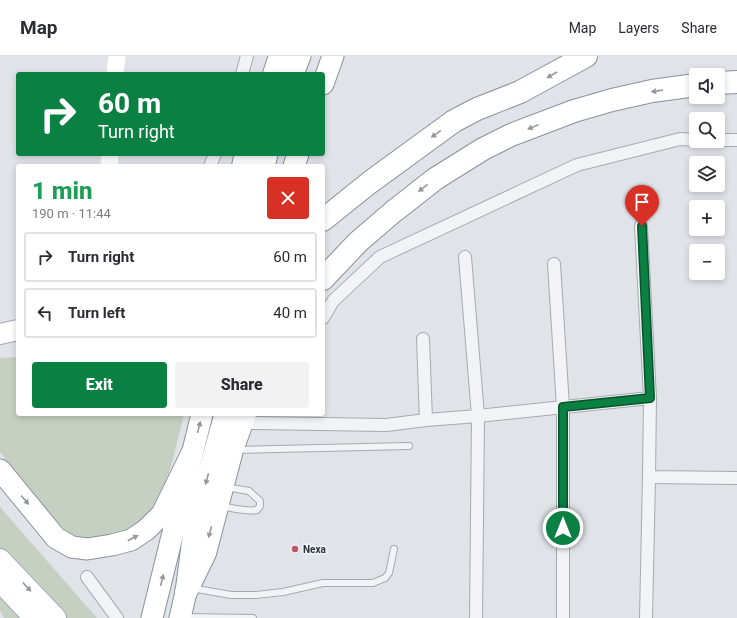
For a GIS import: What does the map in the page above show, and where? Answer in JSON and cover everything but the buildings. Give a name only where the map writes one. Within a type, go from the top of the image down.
[{"type":"highway","points":[[275,72],[280,56]]},
{"type":"highway","points":[[294,72],[300,56]]},
{"type":"highway","points":[[325,78],[333,56]]},
{"type":"highway","points":[[325,218],[369,183],[454,120],[477,108],[520,92],[586,56]]},
{"type":"highway","points":[[725,83],[737,82]]},
{"type":"highway","points":[[325,277],[358,242],[393,212],[435,179],[483,149],[511,135],[574,111],[612,100],[652,91],[689,86]]},
{"type":"highway","points":[[152,618],[201,416]]},
{"type":"highway","points":[[187,590],[205,553],[232,450],[245,419]]},
{"type":"highway","points":[[180,617],[187,590],[195,523],[245,419]]},
{"type":"highway","points":[[0,470],[56,538],[72,547],[87,549],[131,540],[146,530],[162,514],[192,453]]},
{"type":"main road","points":[[116,72],[117,56]]},
{"type":"main road","points":[[0,334],[16,330]]},
{"type":"main road","points":[[0,559],[56,618]]},
{"type":"main road","points":[[0,582],[34,618]]},
{"type":"street","points":[[243,72],[247,56]]},
{"type":"street","points":[[325,315],[333,301],[380,257],[578,165],[680,139],[689,140]]},
{"type":"street","points":[[725,140],[737,140]]},
{"type":"street","points":[[642,226],[650,398],[646,618]]},
{"type":"street","points":[[465,257],[478,416],[476,618]]},
{"type":"street","points":[[554,264],[563,407],[563,618]]},
{"type":"street","points":[[423,339],[426,420]]},
{"type":"street","points":[[245,419],[386,425],[650,398]]},
{"type":"street","points":[[649,477],[737,478]]},
{"type":"street","points":[[86,577],[117,618]]},
{"type":"lane","points":[[232,450],[409,446]]},
{"type":"lane","points":[[249,491],[260,501],[260,506],[257,510],[241,510],[220,496],[249,491]]},
{"type":"lane","points":[[187,590],[231,595],[256,595],[283,592],[323,583],[373,583],[385,578],[389,573],[394,549]]},
{"type":"lane","points":[[180,617],[253,618]]},
{"type":"green space","points":[[16,357],[16,416],[184,416],[170,470],[159,499],[152,511],[144,520],[122,532],[107,537],[74,539],[51,516],[0,452],[0,358]]},
{"type":"green space","points":[[0,507],[97,618],[4,618],[0,611]]},
{"type":"place","name":"Nexa","points":[[295,549]]},
{"type":"route","points":[[563,528],[563,407],[650,398],[642,226]]}]
